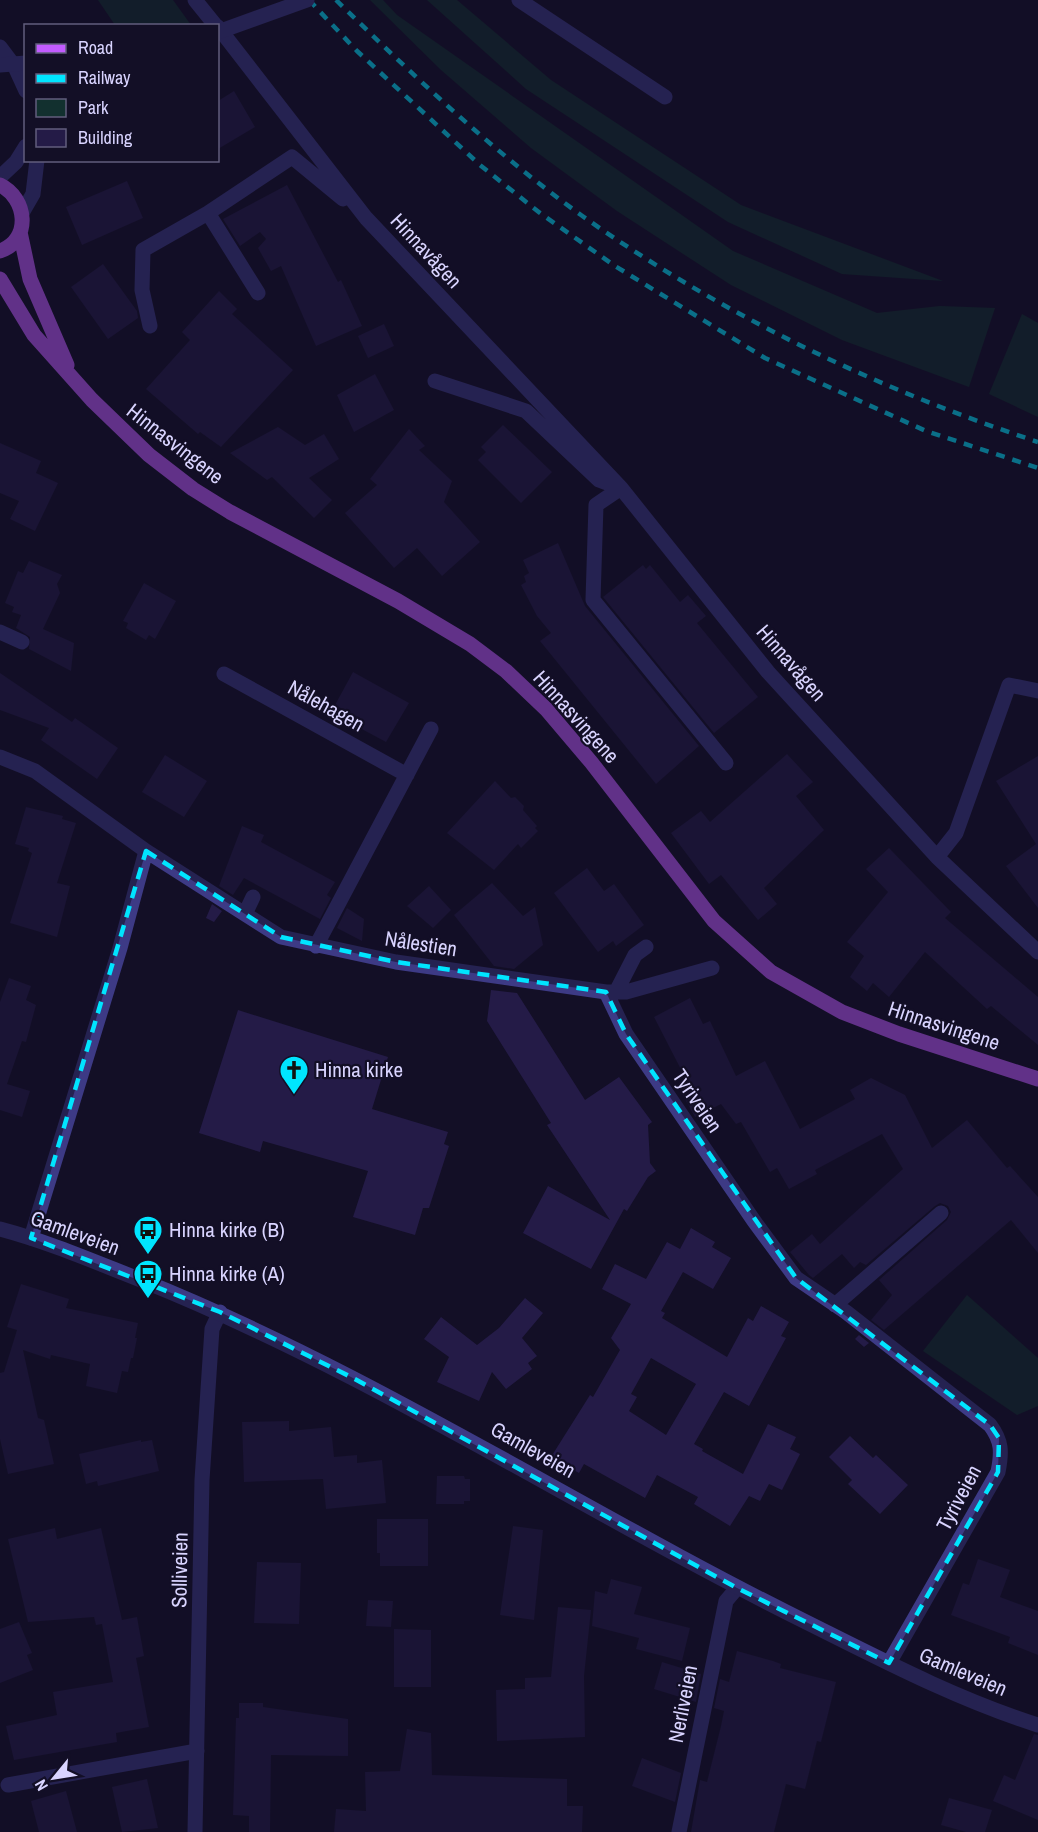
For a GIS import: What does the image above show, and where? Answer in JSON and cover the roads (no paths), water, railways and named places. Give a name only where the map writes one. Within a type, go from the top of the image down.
[{"type":"main road","points":[[0,185],[12,193],[22,213]]},
{"type":"main road","name":"Hinnasvingene","points":[[22,213],[20,232],[30,279],[72,375]]},
{"type":"main road","points":[[0,251],[15,241],[20,232]]},
{"type":"main road","name":"Hinnasvingene","points":[[0,279],[34,335],[123,433],[193,489],[230,512],[398,601],[470,644],[506,671],[546,709],[591,762],[714,921],[771,972],[842,1012],[898,1035],[1038,1079]]},
{"type":"street","name":"Hinnavågen","points":[[195,0],[215,24]]},
{"type":"street","points":[[219,32],[307,0]]},
{"type":"street","points":[[519,0],[665,97]]},
{"type":"street","name":"Hinnavågen","points":[[219,29],[366,218],[621,489],[768,672],[937,857],[1038,952]]},
{"type":"street","points":[[0,47],[15,67],[24,87]]},
{"type":"street","points":[[0,65],[24,63]]},
{"type":"street","points":[[0,177],[9,171],[24,149]]},
{"type":"street","points":[[150,326],[142,290],[143,250],[208,213],[292,157],[366,218]]},
{"type":"street","points":[[22,213],[33,194],[37,162]]},
{"type":"street","points":[[208,213],[258,293]]},
{"type":"street","points":[[435,381],[526,411],[599,480],[621,489]]},
{"type":"street","points":[[621,489],[596,505],[593,600],[726,763]]},
{"type":"street","points":[[0,632],[22,642]]},
{"type":"street","name":"Nålehagen","points":[[224,674],[407,775]]},
{"type":"street","points":[[937,857],[956,833],[1009,685],[1038,691]]},
{"type":"street","points":[[316,946],[431,729]]},
{"type":"street","name":"Nålestien","points":[[0,757],[35,771],[146,851],[281,937],[396,962],[611,992],[626,992],[712,968]]},
{"type":"street","points":[[32,1238],[120,948],[146,851]]},
{"type":"street","points":[[245,914],[253,897]]},
{"type":"street","points":[[611,992],[635,956],[646,947]]},
{"type":"street","name":"Tyriveien","points":[[611,992],[626,1034],[754,1221],[796,1278],[835,1305],[1005,1436],[998,1472],[889,1663]]},
{"type":"street","points":[[835,1305],[941,1213]]},
{"type":"street","name":"Gamleveien","points":[[0,1229],[32,1238],[220,1312],[430,1418],[737,1588],[889,1663],[1012,1717],[1038,1725]]},
{"type":"street","name":"Solliveien","points":[[195,1832],[202,1480],[212,1329],[220,1312]]},
{"type":"street","name":"Nerliveien","points":[[679,1832],[726,1601],[737,1588]]},
{"type":"street","points":[[8,1785],[197,1751]]},
{"type":"railway","points":[[309,0],[357,51],[480,165],[540,213],[615,266],[765,358],[926,431],[1038,468]]},
{"type":"railway","points":[[336,0],[424,85],[485,139],[548,191],[634,251],[745,317],[801,346],[918,398],[1038,442]]},
{"type":"place","name":"Hinna kirke","points":[[294,1096]]},
{"type":"place","name":"Hinna kirke (B)","points":[[148,1256]]},
{"type":"place","name":"Hinna kirke (A)","points":[[148,1300]]}]
